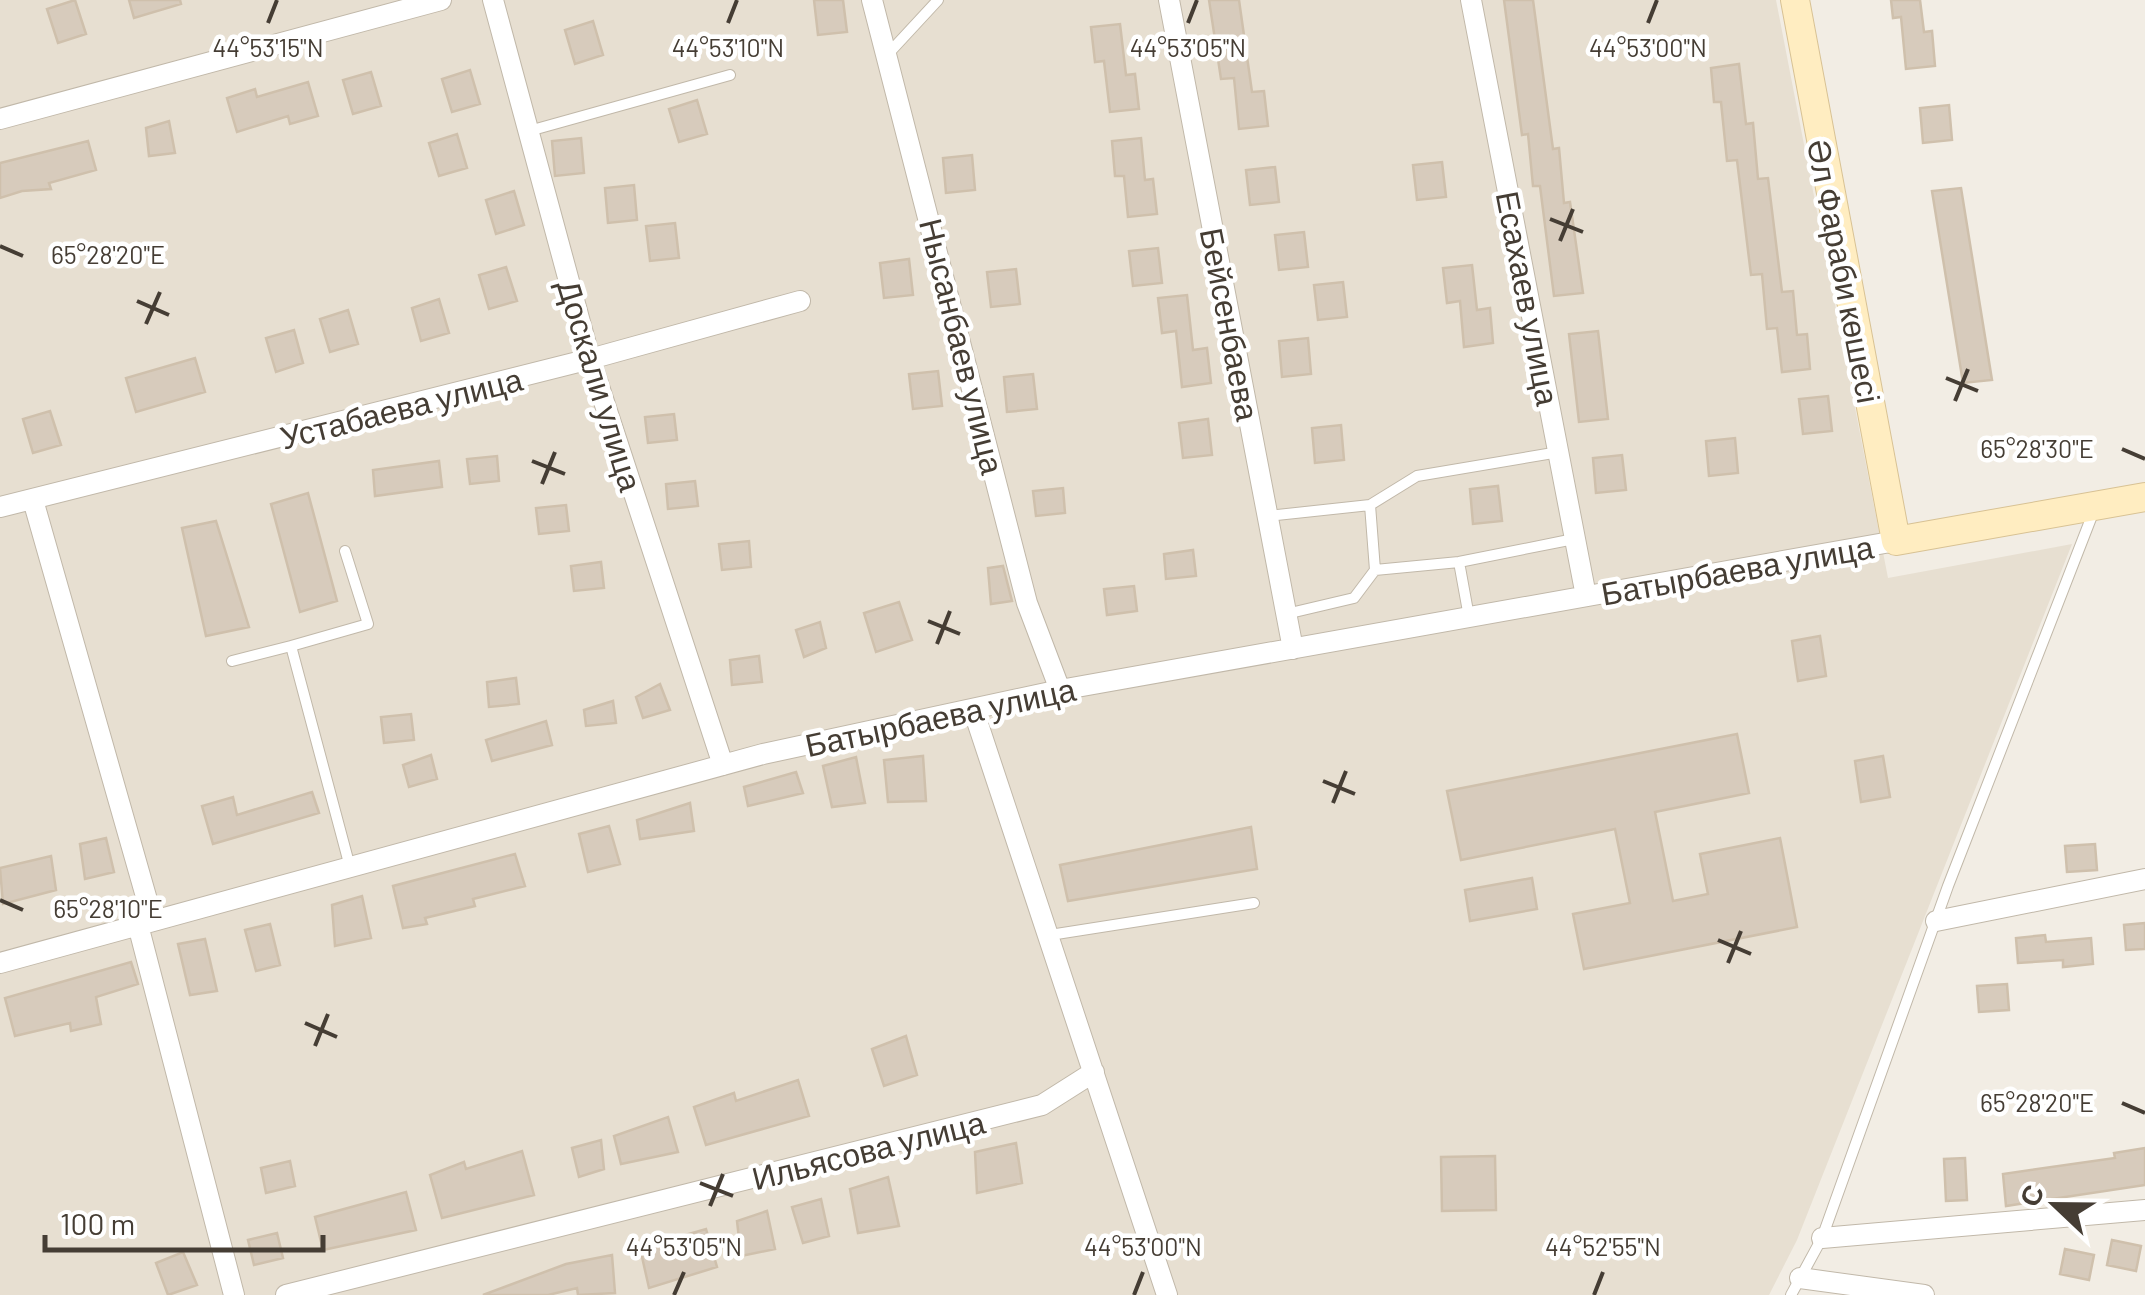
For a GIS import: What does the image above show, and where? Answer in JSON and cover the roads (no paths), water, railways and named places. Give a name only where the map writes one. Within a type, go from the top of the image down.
[{"type":"street","points":[[0,119],[441,0]]},
{"type":"street","name":"Доскали улица","points":[[493,0],[590,359],[723,765]]},
{"type":"street","name":"Нысанбаев улица","points":[[872,0],[1027,603],[1060,690]]},
{"type":"street","name":"Бейсенбаева","points":[[1169,0],[1293,649]]},
{"type":"street","name":"Есахаев улица","points":[[1472,0],[1586,596]]},
{"type":"street","name":"Әл Фараби көшесі","points":[[1795,0],[1896,541]]},
{"type":"street","name":"Устабаева улица","points":[[0,507],[590,359],[800,301]]},
{"type":"street","points":[[1896,541],[2145,497]]},
{"type":"street","points":[[33,500],[146,923],[234,1295]]},
{"type":"street","name":"Батырбаева улица","points":[[0,962],[723,765],[972,709],[1896,541]]},
{"type":"street","points":[[972,709],[1167,1295]]},
{"type":"street","points":[[1936,921],[2145,879]]},
{"type":"street","name":"Ильясова улица","points":[[286,1295],[1042,1106],[1094,1072]]},
{"type":"street","points":[[1822,1238],[2145,1210]]},
{"type":"street","points":[[1796,1287],[1924,1295]]},
{"type":"lane","points":[[888,54],[938,0]]},
{"type":"lane","points":[[528,132],[730,75]]},
{"type":"lane","points":[[1267,516],[1370,505],[1417,476],[1559,452]]},
{"type":"lane","points":[[1286,614],[1354,598],[1375,570],[1370,505]]},
{"type":"lane","points":[[1796,1287],[1822,1238],[1936,921],[2096,506]]},
{"type":"lane","points":[[1375,570],[1459,562],[1575,538]]},
{"type":"lane","points":[[232,660],[368,624],[345,551]]},
{"type":"lane","points":[[1459,562],[1469,617]]},
{"type":"lane","points":[[291,646],[350,867]]},
{"type":"lane","points":[[1050,935],[1254,903]]}]
